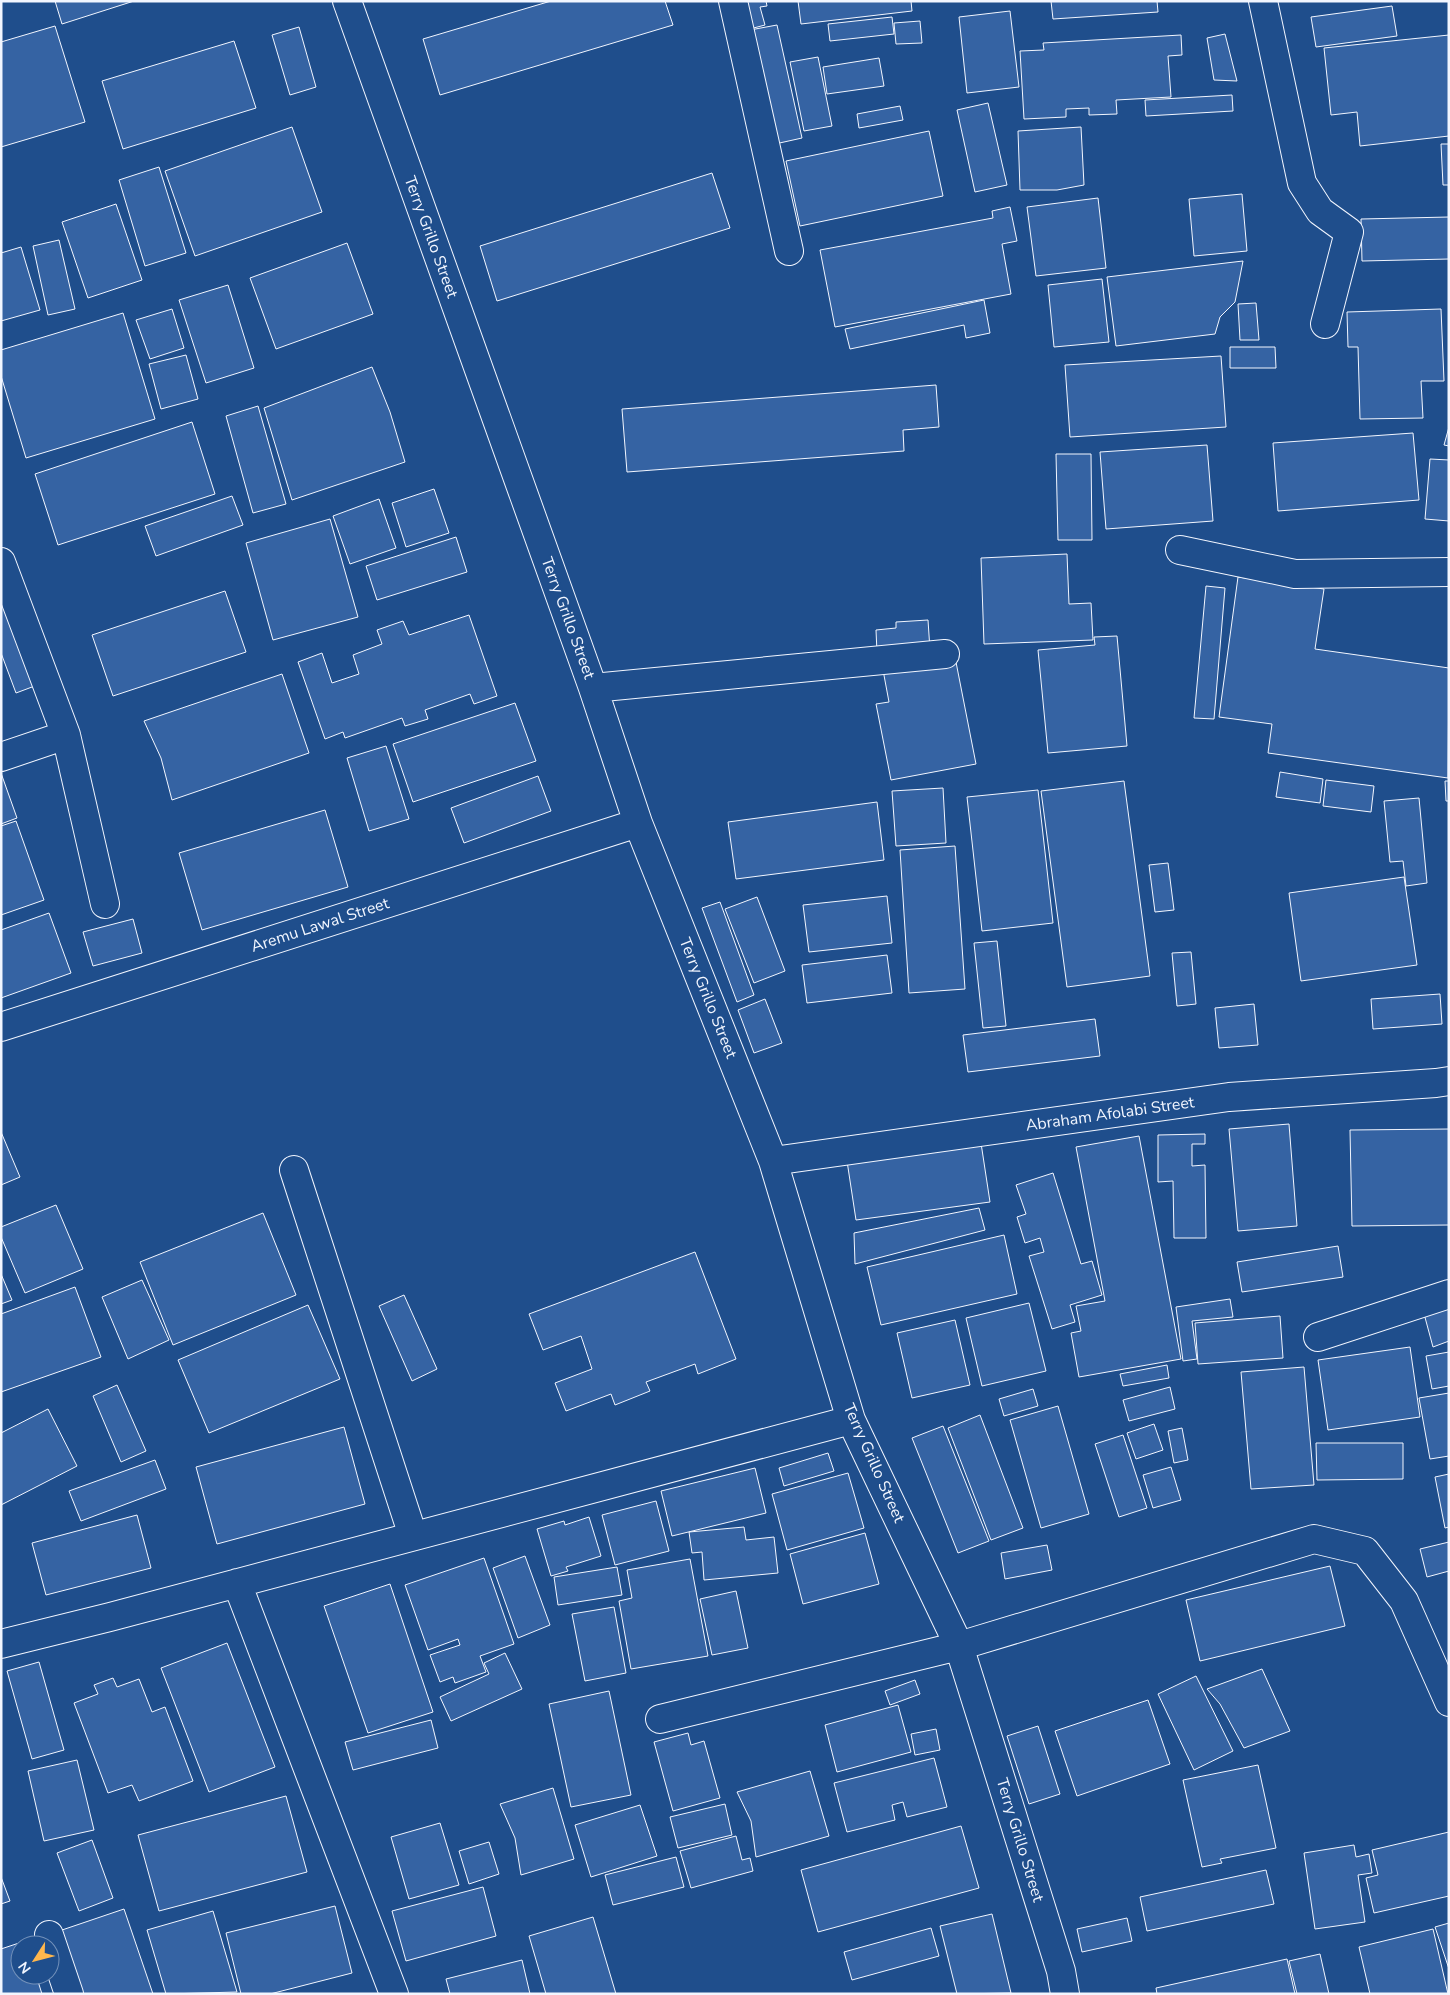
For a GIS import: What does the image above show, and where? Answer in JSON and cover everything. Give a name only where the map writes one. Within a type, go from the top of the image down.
[{"type":"street","name":"Terry Grillo Street","points":[[347,1],[593,688],[638,823],[773,1161],[852,1420],[959,1646],[1061,1971],[1065,1994]]},
{"type":"street","points":[[733,1],[789,251]]},
{"type":"street","points":[[1264,1],[1302,183],[1320,211],[1349,232],[1325,324]]},
{"type":"street","points":[[1180,550],[1295,574],[1449,572]]},
{"type":"street","points":[[1,562],[66,735],[105,904]]},
{"type":"street","points":[[593,688],[945,654]]},
{"type":"street","points":[[1,757],[66,735]]},
{"type":"street","name":"Aremu Lawal Street","points":[[1,1027],[638,823]]},
{"type":"street","name":"Abraham Afolabi Street","points":[[773,1161],[1229,1097],[1449,1081]]},
{"type":"street","points":[[294,1170],[413,1536]]},
{"type":"street","points":[[1318,1337],[1449,1294]]},
{"type":"street","points":[[1,1644],[237,1584],[852,1420]]},
{"type":"street","points":[[660,1718],[959,1646],[1314,1539],[1365,1551],[1404,1601],[1449,1702]]},
{"type":"street","points":[[237,1584],[394,1994]]},
{"type":"street","points":[[60,1967],[69,1994]]},
{"type":"building","points":[[55,1],[134,1],[62,24]]},
{"type":"building","points":[[551,1],[665,1],[673,25],[440,95],[423,39]]},
{"type":"building","points":[[739,1],[766,1],[767,6],[760,7],[765,25],[746,30]]},
{"type":"building","points":[[798,1],[911,1],[912,11],[801,24]]},
{"type":"building","points":[[1051,1],[1157,1],[1158,12],[1053,19]]},
{"type":"building","points":[[1392,6],[1397,36],[1316,47],[1311,17]]},
{"type":"building","points":[[1010,11],[1019,87],[967,93],[959,17]]},
{"type":"building","points":[[892,17],[894,34],[830,41],[828,24]]},
{"type":"building","points":[[920,21],[922,43],[896,44],[894,23]]},
{"type":"building","points":[[777,25],[802,138],[775,144],[750,30]]},
{"type":"building","points":[[55,26],[85,122],[1,147],[1,42]]},
{"type":"building","points":[[299,27],[316,87],[290,95],[272,35]]},
{"type":"building","points":[[1225,34],[1237,81],[1214,80],[1207,38]]},
{"type":"building","points":[[1181,35],[1182,55],[1168,56],[1171,97],[1116,100],[1117,114],[1089,115],[1089,108],[1066,109],[1066,117],[1024,119],[1020,51],[1044,50],[1043,43]]},
{"type":"building","points":[[1449,35],[1449,136],[1360,146],[1357,112],[1331,115],[1324,48]]},
{"type":"building","points":[[234,41],[256,108],[123,149],[102,81]]},
{"type":"building","points":[[818,57],[832,126],[804,131],[790,62]]},
{"type":"building","points":[[879,58],[884,86],[827,94],[823,67]]},
{"type":"building","points":[[1232,95],[1233,111],[1146,116],[1145,100]]},
{"type":"building","points":[[988,103],[1007,185],[975,192],[957,110]]},
{"type":"building","points":[[900,106],[903,120],[859,128],[857,114]]},
{"type":"building","points":[[292,127],[322,212],[195,256],[165,171]]},
{"type":"building","points":[[1081,127],[1084,185],[1057,190],[1020,190],[1018,131]]},
{"type":"building","points":[[929,131],[943,196],[800,226],[786,161]]},
{"type":"building","points":[[1441,144],[1449,144],[1449,185],[1443,185]]},
{"type":"building","points":[[159,167],[186,253],[145,266],[119,180]]},
{"type":"building","points":[[712,173],[730,228],[497,301],[480,246]]},
{"type":"building","points":[[1242,194],[1247,251],[1194,256],[1189,199]]},
{"type":"building","points":[[1098,198],[1106,268],[1036,276],[1027,207]]},
{"type":"building","points":[[116,204],[142,280],[88,298],[62,222]]},
{"type":"building","points":[[1010,207],[1017,241],[1002,244],[1011,294],[835,327],[820,250],[993,218],[992,211]]},
{"type":"building","points":[[1449,217],[1449,259],[1362,261],[1361,219]]},
{"type":"building","points":[[59,240],[75,309],[48,315],[33,246]]},
{"type":"building","points":[[347,243],[373,314],[276,349],[250,278]]},
{"type":"building","points":[[21,247],[40,310],[1,321],[1,253]]},
{"type":"building","points":[[1243,261],[1235,302],[1220,317],[1215,334],[1116,346],[1107,277]]},
{"type":"building","points":[[1102,279],[1109,342],[1054,347],[1048,285]]},
{"type":"building","points":[[228,285],[254,368],[206,383],[179,300]]},
{"type":"building","points":[[984,300],[990,333],[966,338],[964,325],[850,349],[845,329]]},
{"type":"building","points":[[1256,303],[1259,340],[1240,340],[1238,304]]},
{"type":"building","points":[[172,309],[184,348],[150,359],[136,320]]},
{"type":"building","points":[[1441,309],[1444,381],[1421,381],[1423,418],[1360,419],[1358,347],[1348,347],[1347,312]]},
{"type":"building","points":[[123,313],[155,419],[26,458],[1,376],[1,350]]},
{"type":"building","points":[[1230,347],[1275,347],[1276,368],[1230,368]]},
{"type":"building","points":[[186,355],[198,399],[161,409],[149,364]]},
{"type":"building","points":[[1221,356],[1226,427],[1070,437],[1065,365]]},
{"type":"building","points":[[372,367],[390,412],[405,462],[292,500],[264,408]]},
{"type":"building","points":[[936,385],[939,427],[903,430],[904,451],[627,472],[622,409]]},
{"type":"building","points":[[258,406],[286,504],[253,513],[226,416]]},
{"type":"building","points":[[192,422],[215,494],[58,545],[35,474]]},
{"type":"building","points":[[1449,427],[1449,446],[1444,445]]},
{"type":"building","points":[[1413,433],[1419,500],[1278,511],[1273,443]]},
{"type":"building","points":[[1207,445],[1213,521],[1106,529],[1100,452]]},
{"type":"building","points":[[1056,454],[1091,454],[1092,540],[1058,540]]},
{"type":"building","points":[[1430,459],[1449,460],[1449,521],[1425,519]]},
{"type":"building","points":[[434,489],[449,533],[406,547],[392,503]]},
{"type":"building","points":[[232,496],[243,525],[156,556],[145,526]]},
{"type":"building","points":[[379,499],[396,548],[350,564],[333,516]]},
{"type":"building","points":[[330,519],[358,617],[273,640],[246,543]]},
{"type":"building","points":[[456,537],[467,572],[377,600],[366,566]]},
{"type":"building","points":[[1067,554],[1069,604],[1091,603],[1093,640],[984,644],[981,558]]},
{"type":"building","points":[[1238,577],[1324,589],[1315,649],[1449,668],[1448,778],[1268,753],[1272,724],[1219,717]]},
{"type":"building","points":[[1,578],[40,684],[16,693],[1,653]]},
{"type":"building","points":[[1206,586],[1225,588],[1214,719],[1194,718]]},
{"type":"building","points":[[225,591],[246,652],[113,696],[92,635]]},
{"type":"building","points":[[469,615],[497,696],[474,704],[470,694],[425,710],[428,719],[405,726],[402,718],[345,738],[343,732],[325,739],[298,662],[322,653],[332,683],[359,674],[353,655],[382,644],[377,630],[403,621],[409,635]]},
{"type":"building","points":[[928,620],[930,650],[877,653],[876,630],[896,628],[896,622]]},
{"type":"building","points":[[1117,636],[1127,746],[1048,753],[1038,650],[1095,645],[1094,637]]},
{"type":"building","points":[[955,657],[976,764],[891,780],[876,704],[889,702],[883,670]]},
{"type":"building","points":[[282,674],[309,753],[172,800],[161,758],[144,721]]},
{"type":"building","points":[[515,703],[536,761],[413,802],[393,744]]},
{"type":"building","points":[[386,746],[409,819],[369,831],[347,758]]},
{"type":"building","points":[[1280,772],[1323,779],[1320,803],[1276,797]]},
{"type":"building","points":[[1,773],[17,818],[1,824]]},
{"type":"building","points":[[538,776],[551,811],[464,843],[451,808]]},
{"type":"building","points":[[1326,780],[1374,786],[1371,812],[1323,806]]},
{"type":"building","points":[[1124,781],[1150,976],[1067,987],[1041,791]]},
{"type":"building","points":[[1445,781],[1449,781],[1449,801],[1446,801]]},
{"type":"building","points":[[943,788],[946,843],[896,846],[892,791]]},
{"type":"building","points":[[1038,790],[1053,923],[982,931],[967,797]]},
{"type":"building","points":[[1419,798],[1427,883],[1406,886],[1403,861],[1390,862],[1384,801]]},
{"type":"building","points":[[877,802],[884,860],[736,879],[728,822]]},
{"type":"building","points":[[325,810],[348,887],[202,930],[179,853]]},
{"type":"building","points":[[16,821],[44,900],[1,915],[1,826]]},
{"type":"building","points":[[955,846],[965,989],[909,993],[900,850]]},
{"type":"building","points":[[1168,863],[1174,910],[1155,912],[1149,865]]},
{"type":"building","points":[[1404,877],[1417,965],[1301,981],[1289,893]]},
{"type":"building","points":[[887,896],[892,943],[809,952],[803,905]]},
{"type":"building","points":[[757,897],[785,971],[754,983],[725,909]]},
{"type":"building","points":[[720,902],[754,995],[737,1002],[702,908]]},
{"type":"building","points":[[49,913],[71,973],[1,998],[1,930]]},
{"type":"building","points":[[133,919],[142,953],[93,966],[83,932]]},
{"type":"building","points":[[997,941],[1006,1026],[983,1028],[974,943]]},
{"type":"building","points":[[1191,952],[1196,1004],[1177,1006],[1172,953]]},
{"type":"building","points":[[887,955],[892,993],[807,1003],[802,965]]},
{"type":"building","points":[[1440,994],[1442,1024],[1373,1029],[1371,999]]},
{"type":"building","points":[[765,999],[782,1043],[754,1053],[738,1010]]},
{"type":"building","points":[[1254,1004],[1258,1045],[1219,1048],[1215,1008]]},
{"type":"building","points":[[1095,1019],[1100,1056],[968,1072],[963,1035]]},
{"type":"building","points":[[1289,1124],[1297,1226],[1238,1231],[1229,1129]]},
{"type":"building","points":[[1449,1129],[1449,1225],[1352,1226],[1350,1130]]},
{"type":"building","points":[[1,1132],[20,1177],[1,1185]]},
{"type":"building","points":[[1205,1134],[1205,1144],[1192,1144],[1192,1166],[1205,1165],[1206,1238],[1174,1238],[1173,1181],[1158,1182],[1158,1135]]},
{"type":"building","points":[[1139,1136],[1181,1359],[1079,1377],[1071,1333],[1081,1331],[1076,1306],[1105,1301],[1076,1147]]},
{"type":"building","points":[[981,1143],[990,1202],[856,1220],[847,1161]]},
{"type":"building","points":[[1053,1173],[1081,1264],[1092,1261],[1102,1295],[1070,1305],[1075,1322],[1052,1329],[1029,1256],[1044,1252],[1040,1238],[1025,1243],[1017,1217],[1026,1214],[1016,1185]]},
{"type":"building","points":[[56,1205],[83,1269],[25,1293],[1,1237],[1,1227]]},
{"type":"building","points":[[979,1208],[985,1230],[855,1264],[854,1233]]},
{"type":"building","points":[[263,1213],[296,1295],[173,1345],[140,1262]]},
{"type":"building","points":[[1004,1235],[1017,1294],[881,1325],[867,1267]]},
{"type":"building","points":[[1338,1246],[1343,1277],[1242,1292],[1237,1262]]},
{"type":"building","points":[[695,1252],[736,1359],[698,1374],[695,1364],[646,1382],[650,1391],[615,1405],[611,1394],[566,1411],[555,1383],[592,1369],[581,1336],[543,1350],[529,1314]]},
{"type":"building","points":[[1,1274],[12,1300],[1,1304]]},
{"type":"building","points":[[142,1280],[169,1340],[128,1359],[102,1297]]},
{"type":"building","points":[[75,1287],[101,1357],[1,1392],[1,1314]]},
{"type":"building","points":[[404,1295],[437,1369],[412,1381],[379,1306]]},
{"type":"building","points":[[1230,1299],[1233,1317],[1192,1321],[1197,1359],[1183,1361],[1176,1307]]},
{"type":"building","points":[[1029,1303],[1046,1371],[982,1386],[966,1318]]},
{"type":"building","points":[[308,1305],[340,1379],[209,1433],[178,1360]]},
{"type":"building","points":[[1449,1308],[1449,1341],[1433,1347],[1423,1310]]},
{"type":"building","points":[[1280,1316],[1283,1358],[1198,1364],[1195,1323]]},
{"type":"building","points":[[955,1320],[970,1385],[912,1398],[897,1333]]},
{"type":"building","points":[[1410,1347],[1420,1417],[1328,1430],[1318,1360]]},
{"type":"building","points":[[1449,1352],[1449,1386],[1432,1389],[1426,1356]]},
{"type":"building","points":[[1167,1365],[1169,1378],[1123,1386],[1120,1374]]},
{"type":"building","points":[[1304,1367],[1314,1485],[1251,1489],[1241,1372]]},
{"type":"building","points":[[117,1385],[146,1451],[121,1462],[93,1396]]},
{"type":"building","points":[[1170,1387],[1175,1409],[1129,1421],[1123,1400]]},
{"type":"building","points":[[1033,1389],[1038,1406],[1004,1416],[999,1399]]},
{"type":"building","points":[[1449,1393],[1449,1456],[1430,1459],[1419,1398]]},
{"type":"building","points":[[1058,1406],[1089,1514],[1041,1528],[1010,1420]]},
{"type":"building","points":[[48,1409],[77,1466],[1,1505],[1,1433]]},
{"type":"building","points":[[980,1415],[1023,1528],[991,1540],[948,1428]]},
{"type":"building","points":[[1154,1424],[1163,1450],[1136,1459],[1127,1433]]},
{"type":"building","points":[[943,1426],[989,1541],[958,1553],[912,1438]]},
{"type":"building","points":[[344,1427],[365,1504],[217,1544],[196,1467]]},
{"type":"building","points":[[1182,1428],[1188,1460],[1174,1463],[1168,1431]]},
{"type":"building","points":[[1123,1435],[1147,1508],[1119,1517],[1095,1444]]},
{"type":"building","points":[[1316,1443],[1403,1443],[1403,1479],[1317,1480]]},
{"type":"building","points":[[828,1453],[834,1471],[784,1486],[779,1468]]},
{"type":"building","points":[[155,1460],[166,1489],[81,1521],[69,1491]]},
{"type":"building","points":[[1171,1467],[1181,1500],[1153,1508],[1143,1475]]},
{"type":"building","points":[[755,1468],[766,1513],[672,1536],[661,1491]]},
{"type":"building","points":[[848,1473],[864,1528],[787,1550],[772,1494]]},
{"type":"building","points":[[1449,1474],[1449,1527],[1445,1528],[1435,1477]]},
{"type":"building","points":[[656,1501],[669,1551],[615,1565],[602,1515]]},
{"type":"building","points":[[137,1515],[151,1568],[46,1595],[32,1543]]},
{"type":"building","points":[[589,1517],[601,1556],[566,1567],[568,1571],[551,1576],[537,1529],[564,1521],[565,1525]]},
{"type":"building","points":[[744,1527],[746,1540],[774,1537],[778,1573],[704,1580],[702,1552],[692,1553],[689,1532]]},
{"type":"building","points":[[865,1533],[879,1584],[803,1604],[790,1554]]},
{"type":"building","points":[[1449,1542],[1449,1571],[1427,1577],[1420,1549]]},
{"type":"building","points":[[1047,1545],[1052,1570],[1005,1579],[1001,1553]]},
{"type":"building","points":[[525,1556],[550,1625],[518,1638],[493,1568]]},
{"type":"building","points":[[484,1558],[514,1644],[480,1656],[486,1672],[455,1683],[453,1677],[440,1682],[430,1655],[460,1645],[458,1639],[428,1650],[405,1585]]},
{"type":"building","points":[[690,1559],[708,1656],[631,1669],[619,1601],[632,1598],[627,1570]]},
{"type":"building","points":[[1330,1566],[1345,1626],[1200,1661],[1186,1600]]},
{"type":"building","points":[[617,1567],[622,1595],[558,1605],[554,1577]]},
{"type":"building","points":[[390,1584],[433,1712],[368,1733],[324,1606]]},
{"type":"building","points":[[736,1591],[748,1648],[712,1655],[700,1599]]},
{"type":"building","points":[[614,1607],[626,1673],[585,1681],[572,1614]]},
{"type":"building","points":[[227,1643],[275,1767],[209,1792],[161,1668]]},
{"type":"building","points":[[505,1653],[522,1689],[451,1721],[440,1697],[489,1674],[484,1663]]},
{"type":"building","points":[[39,1662],[64,1750],[32,1759],[7,1671]]},
{"type":"building","points":[[1262,1669],[1290,1731],[1244,1748],[1220,1704],[1207,1689]]},
{"type":"building","points":[[1196,1676],[1233,1751],[1194,1770],[1158,1694]]},
{"type":"building","points":[[113,1678],[117,1687],[139,1679],[152,1712],[165,1707],[193,1781],[139,1801],[132,1785],[108,1793],[74,1703],[98,1694],[94,1685]]},
{"type":"building","points":[[915,1680],[920,1694],[890,1705],[885,1691]]},
{"type":"building","points":[[609,1691],[631,1795],[571,1807],[549,1704]]},
{"type":"building","points":[[1148,1700],[1170,1764],[1077,1796],[1055,1731]]},
{"type":"building","points":[[898,1705],[911,1752],[837,1772],[825,1725]]},
{"type":"building","points":[[431,1720],[438,1748],[353,1770],[345,1742]]},
{"type":"building","points":[[1038,1726],[1060,1794],[1029,1804],[1007,1736]]},
{"type":"building","points":[[936,1729],[940,1750],[915,1755],[911,1734]]},
{"type":"building","points":[[688,1733],[691,1745],[704,1741],[720,1798],[673,1811],[654,1742]]},
{"type":"building","points":[[934,1758],[947,1807],[907,1817],[903,1802],[892,1805],[895,1820],[847,1832],[834,1783]]},
{"type":"building","points":[[77,1760],[94,1830],[44,1841],[28,1771]]},
{"type":"building","points":[[1258,1765],[1276,1848],[1220,1859],[1222,1863],[1202,1867],[1183,1780]]},
{"type":"building","points":[[810,1771],[829,1836],[756,1857],[751,1821],[737,1792]]},
{"type":"building","points":[[553,1788],[574,1859],[521,1875],[515,1838],[500,1804]]},
{"type":"building","points":[[286,1796],[307,1872],[159,1911],[138,1835]]},
{"type":"building","points":[[725,1804],[732,1835],[678,1848],[670,1817]]},
{"type":"building","points":[[640,1805],[657,1856],[591,1877],[575,1825]]},
{"type":"building","points":[[440,1823],[459,1885],[409,1899],[391,1837]]},
{"type":"building","points":[[961,1826],[979,1888],[818,1932],[801,1870]]},
{"type":"building","points":[[1449,1832],[1449,1896],[1374,1913],[1366,1878],[1378,1875],[1372,1850]]},
{"type":"building","points":[[736,1836],[742,1860],[750,1858],[753,1871],[691,1888],[680,1851]]},
{"type":"building","points":[[92,1840],[113,1898],[79,1911],[57,1853]]},
{"type":"building","points":[[489,1842],[499,1874],[469,1884],[459,1851]]},
{"type":"building","points":[[1354,1845],[1356,1857],[1369,1854],[1372,1873],[1358,1875],[1365,1922],[1315,1929],[1304,1853]]},
{"type":"building","points":[[676,1857],[684,1887],[613,1905],[605,1875]]},
{"type":"building","points":[[1266,1870],[1274,1904],[1147,1931],[1140,1897]]},
{"type":"building","points":[[1,1877],[10,1901],[1,1904]]},
{"type":"building","points":[[483,1887],[496,1936],[406,1961],[392,1911]]},
{"type":"building","points":[[335,1906],[352,1973],[270,1994],[241,1994],[226,1933]]},
{"type":"building","points":[[124,1909],[153,1994],[83,1994],[62,1930]]},
{"type":"building","points":[[213,1911],[237,1992],[166,1994],[147,1930]]},
{"type":"building","points":[[992,1914],[1011,1993],[957,1994],[940,1926]]},
{"type":"building","points":[[593,1917],[616,1994],[546,1994],[529,1936]]},
{"type":"building","points":[[1127,1918],[1132,1941],[1082,1952],[1077,1929]]},
{"type":"building","points":[[1449,1923],[1449,1969],[1435,1927]]},
{"type":"building","points":[[931,1928],[939,1956],[852,1980],[844,1952]]},
{"type":"building","points":[[1433,1929],[1448,1994],[1370,1994],[1359,1947]]},
{"type":"building","points":[[10,1946],[10,1985],[39,1985],[42,1994],[1,1994],[1,1949]]},
{"type":"building","points":[[1320,1954],[1329,1994],[1297,1994],[1289,1961]]},
{"type":"building","points":[[1287,1959],[1295,1994],[1157,1994],[1156,1988]]},
{"type":"building","points":[[522,1960],[530,1994],[450,1994],[446,1979]]}]
